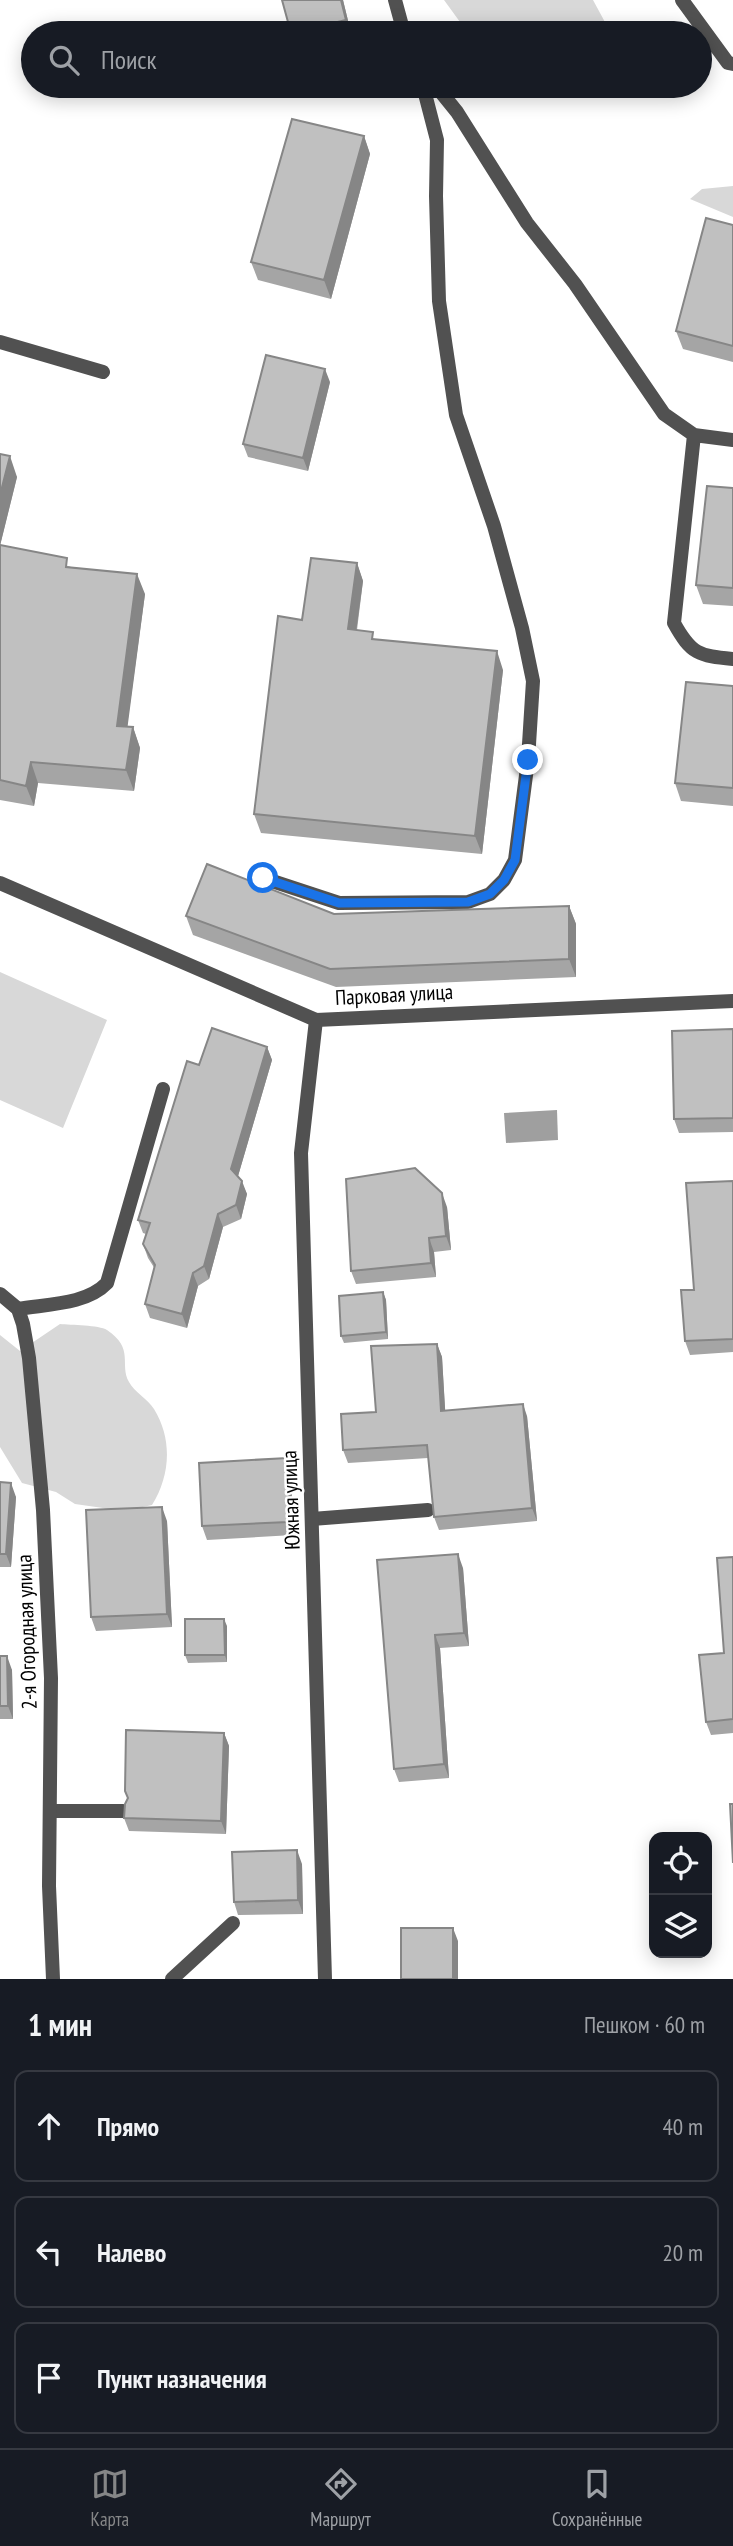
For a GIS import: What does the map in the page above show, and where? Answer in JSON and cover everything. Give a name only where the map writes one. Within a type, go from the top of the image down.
[{"type":"street","points":[[395,0],[401,21]]},
{"type":"street","points":[[682,0],[697,21]]},
{"type":"street","points":[[712,41],[728,63],[733,64]]},
{"type":"street","points":[[263,878],[339,903],[468,902],[490,894],[504,880],[515,860],[528,760],[533,681],[522,628],[494,526],[456,415],[439,301],[437,140],[426,98]]},
{"type":"street","points":[[446,98],[527,223],[575,285],[664,414],[694,435],[733,440]]},
{"type":"street","points":[[0,342],[103,372]]},
{"type":"street","points":[[694,435],[674,623],[684,642],[703,656],[733,659]]},
{"type":"street","name":"Парковая улица","points":[[0,883],[316,1020],[733,1001]]},
{"type":"street","name":"Южная улица","points":[[316,1020],[302,1153],[325,1979]]},
{"type":"street","points":[[0,1294],[18,1309],[87,1297],[107,1283],[163,1089]]},
{"type":"street","name":"2-я Огородная улица","points":[[18,1309],[29,1358],[43,1510],[51,1678],[49,1886],[53,1979]]},
{"type":"street","points":[[312,1519],[428,1510]]},
{"type":"street","points":[[50,1811],[123,1811]]},
{"type":"street","points":[[172,1979],[233,1923]]},
{"type":"shaded area","points":[[444,0],[593,0],[604,21],[459,21]]},
{"type":"shaded area","points":[[733,186],[733,217],[690,199],[702,189]]},
{"type":"shaded area","points":[[0,972],[107,1020],[63,1128],[0,1100]]},
{"type":"shaded area","points":[[557,1110],[558,1140],[506,1143],[504,1113]]},
{"type":"shaded area","points":[[60,1324],[98,1327],[107,1330],[121,1344],[129,1382],[151,1405],[164,1433],[166,1470],[152,1505],[124,1511],[75,1504],[56,1492],[22,1483],[0,1447],[0,1335],[20,1351]]},
{"type":"building","points":[[282,0],[341,0],[346,20],[342,21],[288,21]]},
{"type":"building","points":[[292,119],[364,136],[324,280],[251,262]]},
{"type":"building","points":[[706,218],[733,225],[733,346],[676,331]]},
{"type":"building","points":[[266,355],[325,369],[303,458],[243,444]]},
{"type":"building","points":[[0,454],[10,456],[0,495]]},
{"type":"building","points":[[707,486],[733,488],[733,588],[696,585]]},
{"type":"building","points":[[0,545],[67,558],[66,567],[137,574],[117,726],[133,727],[126,770],[31,762],[26,786],[0,780]]},
{"type":"building","points":[[311,558],[357,563],[348,629],[373,632],[372,639],[497,651],[475,836],[254,814],[278,616],[302,620]]},
{"type":"building","points":[[686,682],[733,686],[733,788],[675,783]]},
{"type":"building","points":[[207,864],[334,914],[569,906],[569,959],[330,969],[186,916]]},
{"type":"building","points":[[212,1028],[267,1047],[231,1169],[242,1181],[236,1205],[218,1214],[204,1266],[193,1273],[182,1314],[145,1304],[155,1265],[143,1244],[150,1223],[138,1220],[187,1061],[199,1065]]},
{"type":"building","points":[[733,1029],[733,1118],[674,1119],[672,1031]]},
{"type":"building","points":[[415,1168],[442,1193],[446,1236],[429,1238],[431,1263],[351,1271],[346,1179]]},
{"type":"building","points":[[733,1181],[733,1339],[685,1341],[681,1290],[694,1290],[686,1183]]},
{"type":"building","points":[[383,1292],[386,1332],[341,1336],[339,1296]]},
{"type":"building","points":[[437,1344],[441,1411],[523,1404],[532,1508],[434,1517],[427,1445],[343,1450],[341,1414],[376,1412],[371,1346]]},
{"type":"building","points":[[287,1458],[288,1522],[202,1526],[199,1463]]},
{"type":"building","points":[[0,1482],[11,1483],[6,1554],[0,1554]]},
{"type":"building","points":[[162,1507],[167,1614],[91,1617],[86,1510]]},
{"type":"building","points":[[458,1554],[464,1633],[435,1635],[444,1764],[394,1769],[377,1560]]},
{"type":"building","points":[[733,1557],[733,1719],[706,1722],[699,1655],[724,1653],[717,1558]]},
{"type":"building","points":[[185,1619],[224,1619],[225,1655],[185,1655]]},
{"type":"building","points":[[0,1656],[7,1656],[8,1706],[0,1706]]},
{"type":"building","points":[[126,1730],[224,1733],[221,1821],[124,1818],[128,1798],[125,1791]]},
{"type":"building","points":[[730,1804],[733,1804],[733,1863]]},
{"type":"building","points":[[297,1850],[298,1900],[234,1902],[232,1852]]},
{"type":"building","points":[[401,1928],[453,1928],[453,1979],[401,1979]]},
{"type":"route","points":[[263,878],[339,903],[468,902],[490,894],[504,880],[515,860],[528,760]]}]
